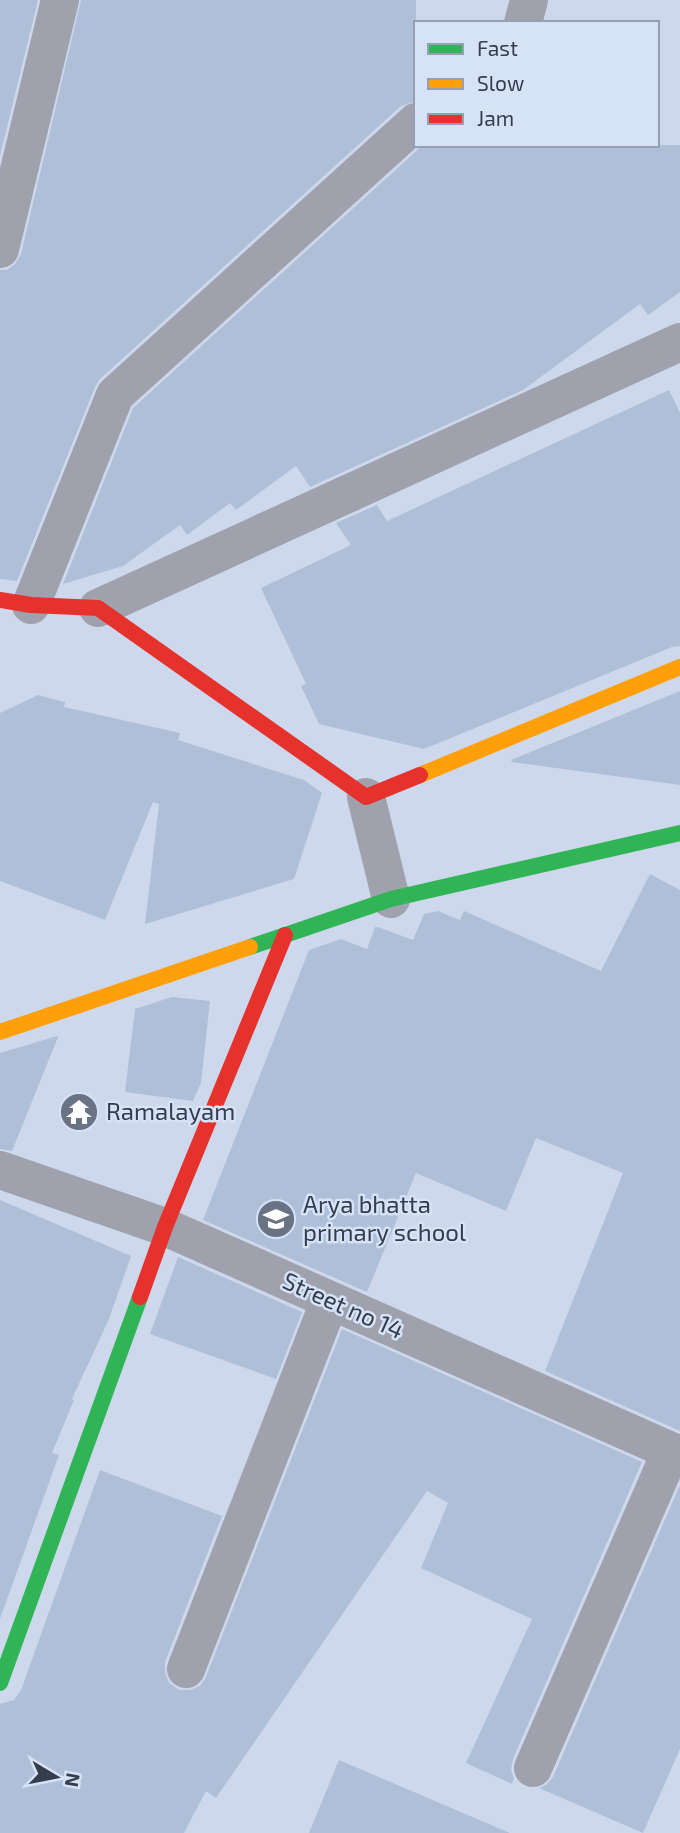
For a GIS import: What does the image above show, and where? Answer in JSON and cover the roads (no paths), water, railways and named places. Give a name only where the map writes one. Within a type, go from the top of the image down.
[{"type":"street","points":[[0,249],[60,0]]},
{"type":"street","points":[[524,21],[529,0]]},
{"type":"street","points":[[414,124],[115,395],[16,603],[98,608],[680,342]]},
{"type":"street","points":[[98,608],[366,797],[391,899]]},
{"type":"street","points":[[366,797],[680,667]]},
{"type":"street","points":[[0,1032],[391,899],[680,833]]},
{"type":"street","points":[[0,1683],[165,1227],[285,935]]},
{"type":"street","name":"Street no 14","points":[[0,1170],[165,1227],[675,1453]]},
{"type":"street","points":[[186,1669],[330,1300]]},
{"type":"street","points":[[533,1768],[675,1453]]},
{"type":"place","name":"Ramalayam","points":[[79,1112]]},
{"type":"place","name":"Arya bhatta primary school","points":[[276,1219]]}]
